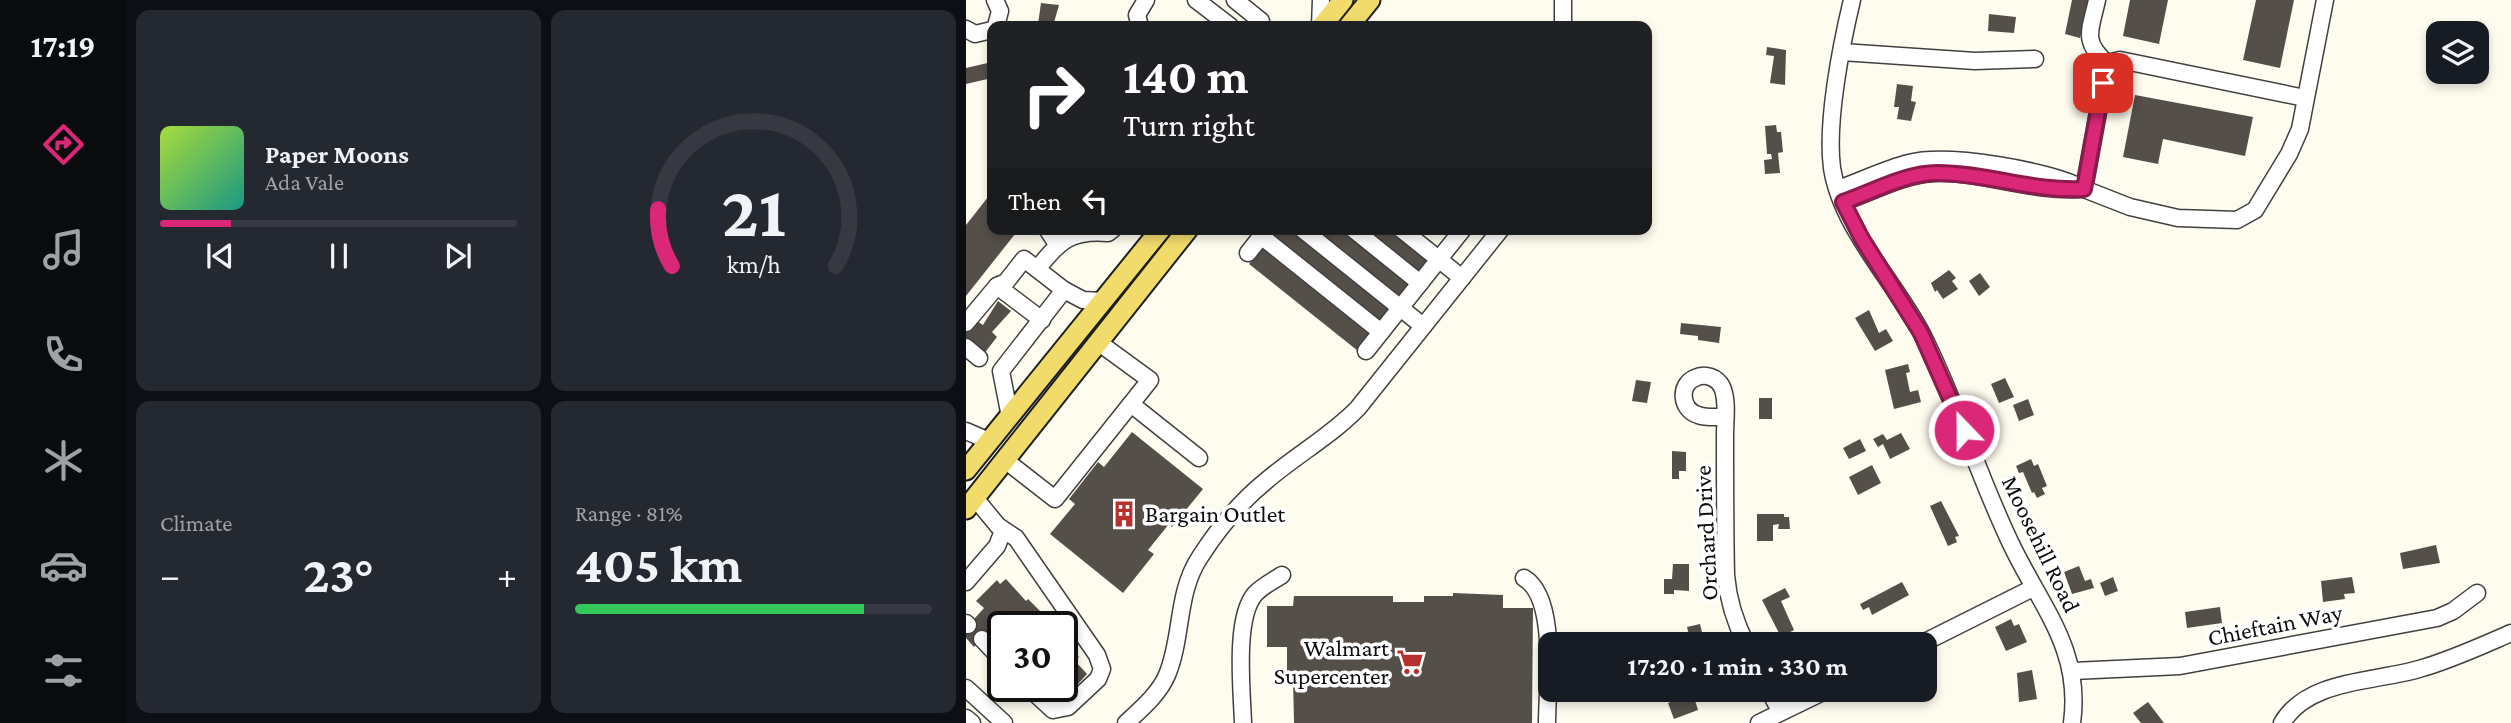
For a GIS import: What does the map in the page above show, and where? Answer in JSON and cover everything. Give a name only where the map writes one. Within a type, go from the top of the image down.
[{"type":"main road","points":[[1325,21],[1343,0]]},
{"type":"main road","points":[[1353,21],[1370,0]]},
{"type":"main road","points":[[966,470],[1156,235]]},
{"type":"main road","points":[[970,504],[1183,235]]},
{"type":"street","points":[[995,0],[1000,11],[997,21]]},
{"type":"street","points":[[1139,21],[1137,15],[1146,0]]},
{"type":"street","points":[[1196,0],[1223,21]]},
{"type":"street","points":[[1235,0],[1261,21]]},
{"type":"street","points":[[1321,0],[1321,21]]},
{"type":"street","points":[[1563,0],[1563,21]]},
{"type":"street","name":"Moosehill Road","points":[[1852,0],[1842,52],[1831,145],[1832,169],[1840,196],[1925,341],[2003,525],[2060,636],[2073,671],[2073,723]]},
{"type":"street","points":[[2097,0],[2089,40],[2094,52],[2107,63]]},
{"type":"street","points":[[1840,196],[1935,173],[2053,189],[2084,189],[2130,206],[2178,218],[2237,220],[2255,210],[2289,154],[2300,129],[2325,0]]},
{"type":"street","points":[[966,29],[982,35],[987,32]]},
{"type":"street","points":[[1842,52],[1975,61],[2035,59]]},
{"type":"street","points":[[2107,63],[2120,60],[2305,98]]},
{"type":"street","points":[[2084,189],[2107,63]]},
{"type":"street","points":[[1051,235],[1057,244]]},
{"type":"street","points":[[1037,269],[1057,244],[1076,235]]},
{"type":"street","points":[[1248,253],[1262,235]]},
{"type":"street","points":[[1266,235],[1381,332]]},
{"type":"street","points":[[1310,235],[1423,326]]},
{"type":"street","points":[[1360,235],[1420,283]]},
{"type":"street","points":[[1408,235],[1462,278]]},
{"type":"street","points":[[1366,351],[1439,260],[1455,235]]},
{"type":"street","points":[[1461,235],[1481,254]]},
{"type":"street","points":[[1126,723],[1155,694],[1167,675],[1188,578],[1209,544],[1236,510],[1265,481],[1352,414],[1495,235]]},
{"type":"street","points":[[966,323],[997,286],[1006,282],[1024,259],[1064,290],[1083,300],[1103,300]]},
{"type":"street","points":[[997,286],[1042,320]]},
{"type":"street","points":[[1010,417],[1002,371],[1064,290]]},
{"type":"street","points":[[1005,460],[1055,499],[1150,380],[1098,342]]},
{"type":"street","points":[[966,347],[979,358]]},
{"type":"street","points":[[1131,404],[1199,458]]},
{"type":"street","name":"Orchard Drive","points":[[1725,417],[1727,592],[1740,632]]},
{"type":"street","points":[[966,430],[989,441]]},
{"type":"street","points":[[970,504],[1016,538],[1067,611]]},
{"type":"street","points":[[966,582],[997,546],[1003,531]]},
{"type":"street","points":[[1242,723],[1242,642],[1247,606],[1255,594],[1282,575]]},
{"type":"street","points":[[1524,578],[1536,589],[1543,608],[1548,651],[1547,723]]},
{"type":"street","points":[[1937,636],[2033,588]]},
{"type":"street","name":"Chieftain Way","points":[[2073,671],[2180,666],[2437,618],[2453,611],[2477,593]]},
{"type":"street","points":[[1078,628],[1097,655],[1102,669],[1098,679],[1078,698]]},
{"type":"street","points":[[2281,723],[2294,705],[2315,694],[2420,669],[2511,634]]},
{"type":"street","points":[[982,639],[987,644]]},
{"type":"street","points":[[966,688],[1004,723]]},
{"type":"street","points":[[1044,702],[1053,710],[1068,707],[1073,702]]},
{"type":"street","points":[[1775,702],[1780,711]]},
{"type":"street","points":[[1759,723],[1800,702]]},
{"type":"street","points":[[966,718],[972,723]]},
{"type":"building","points":[[2072,0],[2088,0],[2080,38],[2065,34]]},
{"type":"building","points":[[2130,0],[2168,0],[2159,44],[2123,36]]},
{"type":"building","points":[[2256,0],[2294,0],[2280,68],[2243,60]]},
{"type":"building","points":[[1041,3],[1059,5],[1054,21],[1038,21]]},
{"type":"building","points":[[1989,14],[2016,17],[2014,33],[1988,31]]},
{"type":"building","points":[[1767,47],[1786,50],[1785,85],[1770,83],[1774,56],[1766,55]]},
{"type":"building","points":[[987,63],[987,79],[966,84],[966,68]]},
{"type":"building","points":[[1897,84],[1913,86],[1911,101],[1916,102],[1911,121],[1897,119],[1899,107],[1894,107]]},
{"type":"building","points":[[2135,95],[2253,117],[2245,156],[2163,139],[2158,164],[2123,157]]},
{"type":"building","points":[[1776,125],[1777,132],[1781,132],[1783,152],[1778,153],[1780,173],[1765,174],[1764,160],[1772,159],[1771,154],[1767,154],[1765,126]]},
{"type":"building","points":[[987,198],[987,235],[1014,235],[966,296],[966,225]]},
{"type":"building","points":[[1299,235],[1392,308],[1381,322],[1272,236]]},
{"type":"building","points":[[1320,235],[1349,235],[1410,284],[1399,298]]},
{"type":"building","points":[[1370,235],[1398,235],[1430,261],[1419,274]]},
{"type":"building","points":[[1263,246],[1373,333],[1358,351],[1249,264]]},
{"type":"building","points":[[1949,270],[1956,278],[1952,281],[1958,289],[1943,299],[1937,290],[1935,292],[1931,283]]},
{"type":"building","points":[[1980,273],[1990,287],[1979,296],[1969,281]]},
{"type":"building","points":[[998,301],[1011,311],[992,332],[997,337],[983,355],[966,342],[966,330],[974,319],[983,325]]},
{"type":"building","points":[[1869,310],[1879,333],[1886,329],[1893,341],[1875,351],[1855,318]]},
{"type":"building","points":[[1681,323],[1721,327],[1719,343],[1680,334]]},
{"type":"building","points":[[1908,364],[1910,372],[1906,373],[1910,392],[1918,390],[1921,402],[1894,409],[1885,370]]},
{"type":"building","points":[[2005,378],[2014,397],[1999,403],[1991,384]]},
{"type":"building","points":[[1636,380],[1651,382],[1647,403],[1632,401]]},
{"type":"building","points":[[1759,398],[1772,398],[1772,419],[1759,419]]},
{"type":"building","points":[[2028,399],[2034,415],[2019,421],[2013,405]]},
{"type":"building","name":"Bargain Outlet","points":[[1132,432],[1203,489],[1172,527],[1169,524],[1148,550],[1154,554],[1123,593],[1050,534],[1075,504],[1069,499],[1098,462],[1104,467]]},
{"type":"building","points":[[1901,433],[1910,449],[1890,459],[1883,444],[1878,447],[1873,439],[1883,434],[1887,440]]},
{"type":"building","points":[[1860,439],[1866,451],[1849,459],[1843,448]]},
{"type":"building","points":[[1672,451],[1686,452],[1686,471],[1679,471],[1679,479],[1672,479]]},
{"type":"building","points":[[2031,459],[2034,466],[2038,464],[2047,486],[2042,488],[2045,494],[2037,498],[2023,472],[2019,473],[2016,466]]},
{"type":"building","points":[[1872,465],[1881,483],[1858,495],[1849,477]]},
{"type":"building","points":[[1941,501],[1959,536],[1955,537],[1957,542],[1948,546],[1930,506]]},
{"type":"building","points":[[1757,514],[1784,514],[1784,517],[1789,517],[1790,529],[1778,529],[1779,524],[1773,525],[1773,541],[1757,541]]},
{"type":"building","points":[[2436,545],[2440,563],[2403,569],[2400,553]]},
{"type":"building","points":[[1673,564],[1689,564],[1689,591],[1674,590],[1674,594],[1664,594],[1664,579],[1672,579]]},
{"type":"building","points":[[2079,566],[2085,581],[2091,579],[2094,588],[2072,594],[2064,572]]},
{"type":"building","points":[[2113,577],[2118,591],[2105,596],[2100,583]]},
{"type":"building","points":[[2352,577],[2355,593],[2344,594],[2345,599],[2323,602],[2321,581]]},
{"type":"building","points":[[1006,579],[1026,601],[1028,599],[1040,611],[987,611],[987,634],[974,647],[966,638],[966,628],[984,608],[976,601],[997,580],[1000,584]]},
{"type":"building","points":[[1902,582],[1909,595],[1872,615],[1869,607],[1863,610],[1860,604]]},
{"type":"building","points":[[1785,588],[1790,597],[1781,601],[1794,630],[1778,632],[1762,600]]},
{"type":"building","name":"Walmart Supercenter","points":[[1453,593],[1503,595],[1503,608],[1533,608],[1532,723],[1294,723],[1293,676],[1287,676],[1287,647],[1267,647],[1267,606],[1293,606],[1294,596],[1393,596],[1393,602],[1424,602],[1424,596],[1453,596]]},
{"type":"building","points":[[2220,607],[2222,623],[2187,628],[2185,612]]},
{"type":"building","points":[[2011,619],[2014,626],[2019,624],[2027,642],[2006,651],[1995,627]]},
{"type":"building","points":[[1700,624],[1702,632],[1688,632],[1687,627]]},
{"type":"building","points":[[1078,664],[1087,674],[1078,684]]},
{"type":"building","points":[[2032,670],[2037,699],[2019,702],[2017,673]]},
{"type":"building","points":[[1696,702],[1698,710],[1674,719],[1668,703]]},
{"type":"building","points":[[2148,702],[2164,723],[2141,723],[2133,713]]},
{"type":"place","name":"Bargain Outlet","points":[[1124,514]]},
{"type":"place","name":"Walmart Supercenter","points":[[1410,662]]},
{"type":"route","points":[[1964,430],[1921,333],[1862,239],[1843,202],[1910,178],[1935,173],[2053,189],[2084,189],[2103,83]]}]
